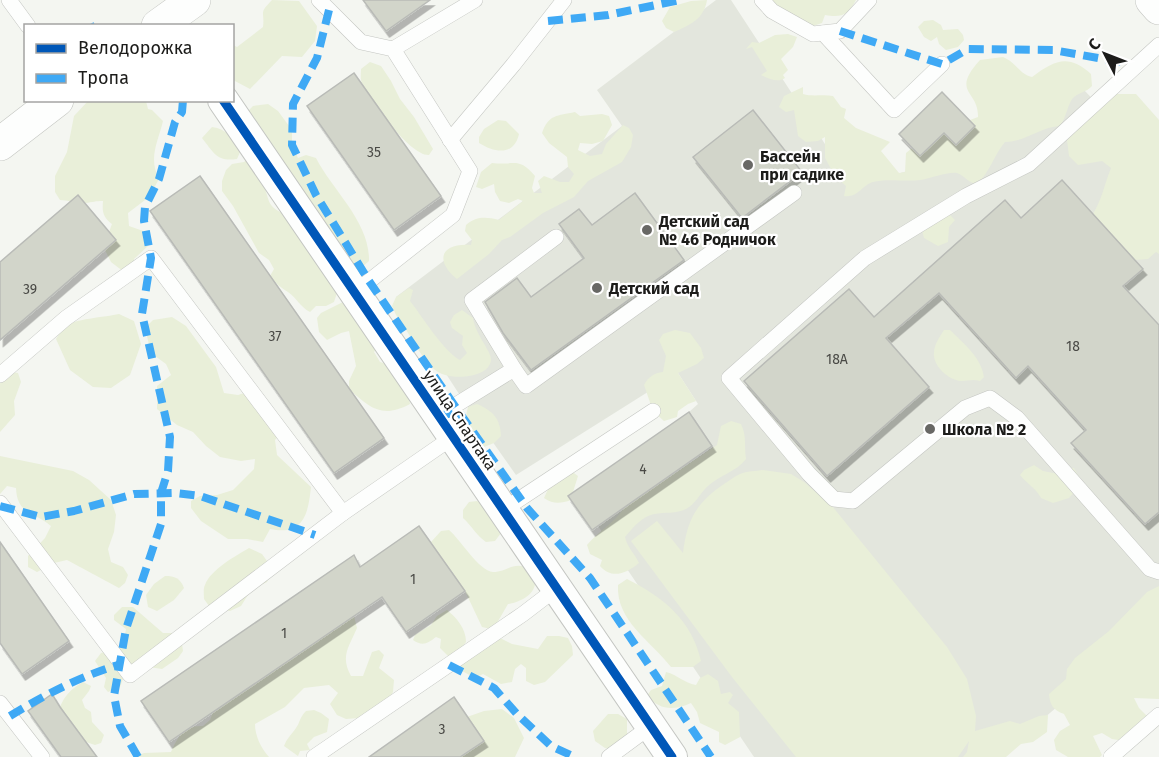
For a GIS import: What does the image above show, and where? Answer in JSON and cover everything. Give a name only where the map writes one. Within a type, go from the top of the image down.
[{"type":"main road","points":[[166,23],[194,0]]},
{"type":"main road","points":[[1152,0],[1159,8]]},
{"type":"main road","points":[[0,144],[54,102]]},
{"type":"street","name":"улица Спартака","points":[[224,102],[672,757]]},
{"type":"lane","points":[[0,5],[7,0],[26,24]]},
{"type":"lane","points":[[319,0],[361,42],[393,49],[475,0]]},
{"type":"lane","points":[[450,140],[564,0]]},
{"type":"lane","points":[[762,0],[772,11],[813,34],[840,31],[869,0]]},
{"type":"lane","points":[[823,33],[894,110],[942,64]]},
{"type":"lane","points":[[1159,45],[1029,164],[966,195],[865,258],[729,378],[809,474],[834,499],[853,501],[965,408],[990,398],[1017,418],[1150,569],[1159,572]]},
{"type":"lane","points":[[354,293],[453,214],[470,171],[393,49]]},
{"type":"lane","points":[[556,237],[472,300],[526,386],[794,193]]},
{"type":"lane","points":[[0,375],[66,318],[151,258],[344,513]]},
{"type":"lane","points":[[0,503],[130,675],[344,513],[514,369]]},
{"type":"lane","points":[[503,510],[653,411]]},
{"type":"lane","points":[[314,757],[523,614],[557,588]]},
{"type":"lane","points":[[0,703],[42,757]]},
{"type":"lane","points":[[1111,757],[1159,715]]},
{"type":"lane","points":[[609,757],[651,726]]},
{"type":"shaded area","name":"Школа № 2","points":[[716,0],[731,0],[853,187],[972,152],[1066,71],[1159,169],[1159,619],[999,757],[754,757],[598,526],[712,446],[689,412],[698,404],[678,373],[516,475],[463,400],[396,297],[622,126],[597,90]]},
{"type":"green space","points":[[272,0],[299,1],[317,26],[315,41],[302,57],[282,56],[250,89],[234,81],[234,46],[237,47],[263,27],[263,13]]},
{"type":"green space","points":[[707,0],[699,17],[691,24],[674,32],[666,28],[662,21],[670,7],[691,1]]},
{"type":"green space","points":[[772,0],[856,0],[844,14],[825,15],[822,23],[813,26],[772,11]]},
{"type":"green space","points":[[933,20],[941,25],[943,30],[958,29],[964,40],[958,47],[946,50],[939,44],[937,37],[931,41],[924,37],[918,27],[924,21]]},
{"type":"green space","points":[[788,34],[797,37],[793,47],[781,59],[788,70],[783,75],[785,78],[776,80],[761,75],[767,71],[752,47],[746,49],[752,42],[759,43],[775,35]]},
{"type":"green space","points":[[1003,57],[1032,77],[1054,63],[1075,63],[1091,74],[1092,86],[1072,99],[1060,126],[1019,140],[1005,142],[977,184],[960,174],[953,173],[920,180],[878,181],[853,195],[844,196],[846,186],[835,176],[825,158],[825,137],[818,141],[806,142],[798,136],[794,110],[786,112],[779,107],[784,96],[803,87],[803,94],[833,96],[841,107],[846,109],[844,118],[856,128],[890,142],[881,151],[899,173],[905,172],[906,153],[912,148],[920,156],[944,133],[956,145],[975,126],[970,120],[978,117],[977,108],[968,91],[967,79],[980,60]]},
{"type":"green space","points":[[370,62],[381,66],[400,99],[414,117],[433,149],[429,155],[412,147],[391,126],[366,91],[361,81],[361,69]]},
{"type":"green space","points":[[1115,94],[1136,94],[1159,120],[1159,254],[1156,252],[1148,259],[1135,260],[1093,214],[1111,168],[1102,161],[1078,165],[1069,156],[1067,140],[1080,118]]},
{"type":"green space","points":[[87,102],[146,102],[148,109],[163,121],[154,157],[159,179],[149,197],[128,213],[129,226],[146,232],[149,245],[134,259],[137,269],[128,275],[111,262],[105,250],[116,240],[109,232],[112,224],[104,214],[103,201],[83,203],[60,200],[55,192],[55,176],[67,152],[74,116]]},
{"type":"green space","points":[[268,104],[278,111],[292,130],[292,145],[298,158],[306,155],[316,158],[357,220],[368,247],[369,261],[361,268],[354,268],[244,115],[253,106]]},
{"type":"green space","points":[[575,112],[580,116],[602,114],[609,116],[612,125],[603,141],[592,144],[580,143],[578,150],[590,156],[602,154],[606,144],[623,125],[629,128],[633,135],[631,147],[622,162],[588,181],[574,197],[543,213],[510,237],[502,240],[489,254],[457,279],[445,265],[443,259],[447,250],[453,247],[471,245],[472,240],[465,231],[466,225],[482,218],[499,220],[523,201],[518,199],[509,203],[500,201],[494,184],[482,189],[476,187],[481,172],[492,163],[520,164],[535,176],[532,188],[534,193],[542,193],[538,181],[544,176],[560,182],[569,182],[574,174],[568,167],[567,157],[549,143],[542,133],[551,119],[558,115]]},
{"type":"green space","points":[[498,120],[506,121],[519,134],[517,141],[508,149],[491,149],[479,143],[479,137],[484,129]]},
{"type":"green space","points":[[212,127],[225,132],[235,142],[241,150],[237,159],[220,158],[202,138]]},
{"type":"green space","points":[[250,157],[272,206],[286,215],[337,293],[334,302],[326,306],[316,306],[310,312],[270,276],[274,269],[269,260],[259,253],[222,191],[222,181],[226,170],[232,164],[244,162]]},
{"type":"green space","points":[[944,209],[955,220],[949,227],[948,242],[938,246],[924,238],[922,230]]},
{"type":"green space","points":[[409,288],[413,290],[410,301],[440,342],[460,360],[467,353],[462,345],[463,336],[452,328],[450,322],[454,315],[462,310],[473,318],[491,357],[489,366],[484,371],[460,377],[444,375],[432,367],[392,306],[396,297]]},
{"type":"green space","points":[[343,302],[379,344],[374,352],[380,362],[390,365],[409,398],[410,404],[392,411],[384,411],[370,406],[349,389],[349,381],[356,366],[349,331],[327,340],[319,332],[317,318],[321,313]]},
{"type":"green space","points":[[119,314],[134,321],[141,344],[130,375],[111,388],[93,387],[70,370],[56,339],[68,324]]},
{"type":"green space","points":[[172,317],[186,326],[216,367],[224,393],[238,395],[247,392],[282,432],[275,440],[277,455],[311,487],[306,514],[297,526],[281,530],[270,529],[263,542],[228,539],[201,521],[191,508],[191,501],[200,496],[217,495],[233,490],[254,469],[255,459],[241,461],[220,457],[193,432],[177,425],[157,409],[157,386],[171,375],[166,364],[151,353],[145,328],[153,320]]},
{"type":"green space","points":[[675,330],[690,333],[701,348],[704,358],[678,373],[696,401],[678,411],[677,417],[664,421],[653,411],[644,385],[652,376],[663,372],[666,356],[659,340],[663,334]]},
{"type":"green space","points":[[944,330],[950,330],[976,357],[984,377],[980,381],[956,380],[946,375],[938,367],[934,349]]},
{"type":"green space","points":[[5,371],[18,373],[21,382],[14,401],[15,415],[0,432],[0,375]]},
{"type":"green space","points":[[477,404],[495,416],[501,436],[494,443],[484,447],[474,440],[466,425],[468,407]]},
{"type":"green space","points":[[731,421],[741,424],[743,428],[746,459],[738,467],[708,486],[686,509],[649,515],[641,520],[625,537],[639,563],[630,570],[614,574],[600,566],[602,560],[590,554],[587,545],[625,507],[717,445],[721,426]]},
{"type":"green space","points":[[0,456],[73,471],[89,480],[111,500],[116,515],[114,532],[108,549],[111,562],[123,567],[128,575],[125,583],[119,588],[67,560],[54,563],[37,572],[28,567],[28,556],[45,538],[51,526],[23,508],[17,497],[16,488],[7,486],[0,494]]},
{"type":"green space","points":[[1034,465],[1043,471],[1058,474],[1062,469],[1074,468],[1082,483],[1069,498],[1053,503],[1041,498],[1020,475]]},
{"type":"green space","points":[[763,470],[791,474],[832,506],[947,647],[967,679],[976,716],[975,731],[1010,721],[1020,724],[1039,716],[1048,715],[1047,732],[1033,742],[1021,744],[1006,757],[963,757],[967,752],[969,741],[958,757],[796,757],[732,677],[631,541],[657,521],[683,553],[690,522],[706,498],[738,475]]},
{"type":"green space","points":[[571,471],[578,476],[573,492],[568,496],[571,500],[557,503],[544,498],[550,485]]},
{"type":"green space","points":[[477,501],[482,504],[501,533],[495,541],[486,542],[463,518],[463,510],[469,502]]},
{"type":"green space","points":[[449,530],[476,561],[488,570],[498,572],[514,566],[523,566],[529,568],[533,577],[535,583],[529,595],[508,604],[491,629],[482,627],[465,591],[431,542],[441,531]]},
{"type":"green space","points":[[249,548],[262,554],[272,568],[267,582],[251,590],[241,606],[230,611],[209,606],[204,599],[204,588],[208,579],[224,564]]},
{"type":"green space","points":[[165,576],[177,578],[184,588],[174,600],[157,611],[148,607],[146,595],[154,584]]},
{"type":"green space","points":[[627,579],[664,602],[674,611],[691,633],[701,661],[693,667],[671,667],[636,630],[619,598],[618,585]]},
{"type":"green space","points":[[1159,586],[1159,699],[1134,698],[1139,708],[1148,717],[1124,741],[1112,739],[1102,733],[1093,736],[1102,755],[1100,757],[1068,757],[1056,750],[1054,740],[1060,731],[1070,725],[1064,714],[1053,707],[1049,694],[1066,679],[1067,669],[1075,658],[1109,631],[1147,592]]},
{"type":"green space","points":[[122,607],[133,607],[163,633],[172,633],[181,637],[183,651],[178,658],[162,669],[142,666],[123,679],[120,687],[108,692],[104,687],[106,678],[95,661],[101,653],[123,646],[126,629],[114,620],[114,615]]},
{"type":"green space","points":[[447,610],[460,624],[466,642],[457,654],[448,656],[440,648],[441,639],[436,637],[423,644],[413,640],[415,635],[431,625],[437,616]]},
{"type":"green space","points":[[354,616],[357,628],[346,657],[351,676],[363,676],[372,652],[379,650],[384,655],[379,668],[394,680],[393,692],[386,704],[372,717],[346,719],[337,715],[330,704],[338,693],[329,685],[304,688],[285,707],[255,724],[259,742],[269,757],[134,757],[144,753],[171,752],[179,737],[186,730],[203,726],[210,720],[213,712]]},
{"type":"green space","points":[[547,636],[568,638],[573,655],[545,682],[534,685],[526,681],[526,668],[521,664],[515,669],[512,682],[501,684],[483,674],[475,678],[462,671],[460,664],[498,637],[512,644],[538,649]]},
{"type":"green space","points":[[666,672],[696,685],[700,678],[708,674],[718,681],[721,694],[730,692],[733,695],[728,703],[739,712],[740,737],[725,745],[719,742],[719,732],[700,723],[691,703],[667,708],[652,701],[647,696],[651,690],[662,686]]},
{"type":"green space","points":[[83,682],[91,686],[82,700],[85,708],[91,712],[92,722],[104,735],[101,743],[95,745],[86,742],[60,707],[69,693]]},
{"type":"green space","points":[[502,709],[514,718],[524,738],[515,757],[460,757],[484,741],[467,717],[484,711]]},
{"type":"green space","points":[[314,710],[329,719],[327,732],[314,737],[307,744],[310,750],[300,751],[298,756],[284,746],[306,711]]},
{"type":"green space","points":[[608,714],[618,714],[627,719],[627,743],[616,751],[605,748],[595,741],[593,731]]},
{"type":"building","points":[[363,0],[430,0],[386,31]]},
{"type":"building","points":[[354,73],[441,196],[394,230],[307,106]]},
{"type":"building","points":[[942,92],[975,126],[956,145],[944,133],[920,156],[899,134]]},
{"type":"building","name":"Бассейн при садике","points":[[753,110],[802,172],[742,218],[693,157]]},
{"type":"building","points":[[200,176],[384,438],[334,473],[150,211]]},
{"type":"building","points":[[1062,180],[1143,269],[1123,286],[1159,325],[1159,512],[1145,524],[1071,443],[1086,430],[1028,366],[1016,378],[939,293],[886,338],[929,387],[827,476],[744,381],[849,289],[874,317],[1005,200],[1021,218]]},
{"type":"building","name":"Детский сад","points":[[635,193],[684,260],[531,370],[503,333],[485,302],[517,278],[531,297],[584,258],[559,224],[579,209],[592,225]]},
{"type":"building","points":[[78,195],[116,240],[0,340],[0,262]]},
{"type":"building","points":[[689,412],[712,446],[592,530],[568,496]]},
{"type":"building","points":[[419,526],[465,591],[406,632],[382,597],[169,742],[141,701],[354,555],[360,567]]},
{"type":"building","points":[[0,542],[69,641],[22,674],[0,643]]},
{"type":"building","points":[[52,694],[97,757],[61,757],[28,711]]},
{"type":"building","points":[[454,697],[484,741],[460,757],[369,757]]},
{"type":"marked path","points":[[548,21],[608,15],[680,0]]},
{"type":"marked path","points":[[329,10],[317,58],[293,104],[292,145],[316,195],[369,281],[459,412]]},
{"type":"marked path","points":[[840,31],[942,64],[968,49],[1053,50],[1126,63]]},
{"type":"marked path","points":[[138,757],[120,726],[114,696],[126,629],[161,524],[161,493],[168,471],[170,437],[142,314],[151,258],[144,221],[145,207],[159,179],[175,122],[182,112],[183,102]]},
{"type":"marked path","points":[[438,416],[459,412],[527,508],[590,578],[711,757]]},
{"type":"marked path","points":[[0,506],[41,517],[74,511],[134,494],[175,493],[200,496],[315,535]]},
{"type":"marked path","points":[[10,716],[64,686],[121,664]]},
{"type":"marked path","points":[[449,665],[494,688],[517,714],[551,746],[575,757]]},
{"type":"cycle path","points":[[224,102],[672,757]]},
{"type":"place","name":"Бассейн при садике","points":[[748,165]]},
{"type":"place","name":"Детский сад № 46 Родничок","points":[[647,230]]},
{"type":"place","name":"Детский сад","points":[[597,288]]},
{"type":"place","name":"Школа № 2","points":[[930,429]]}]
